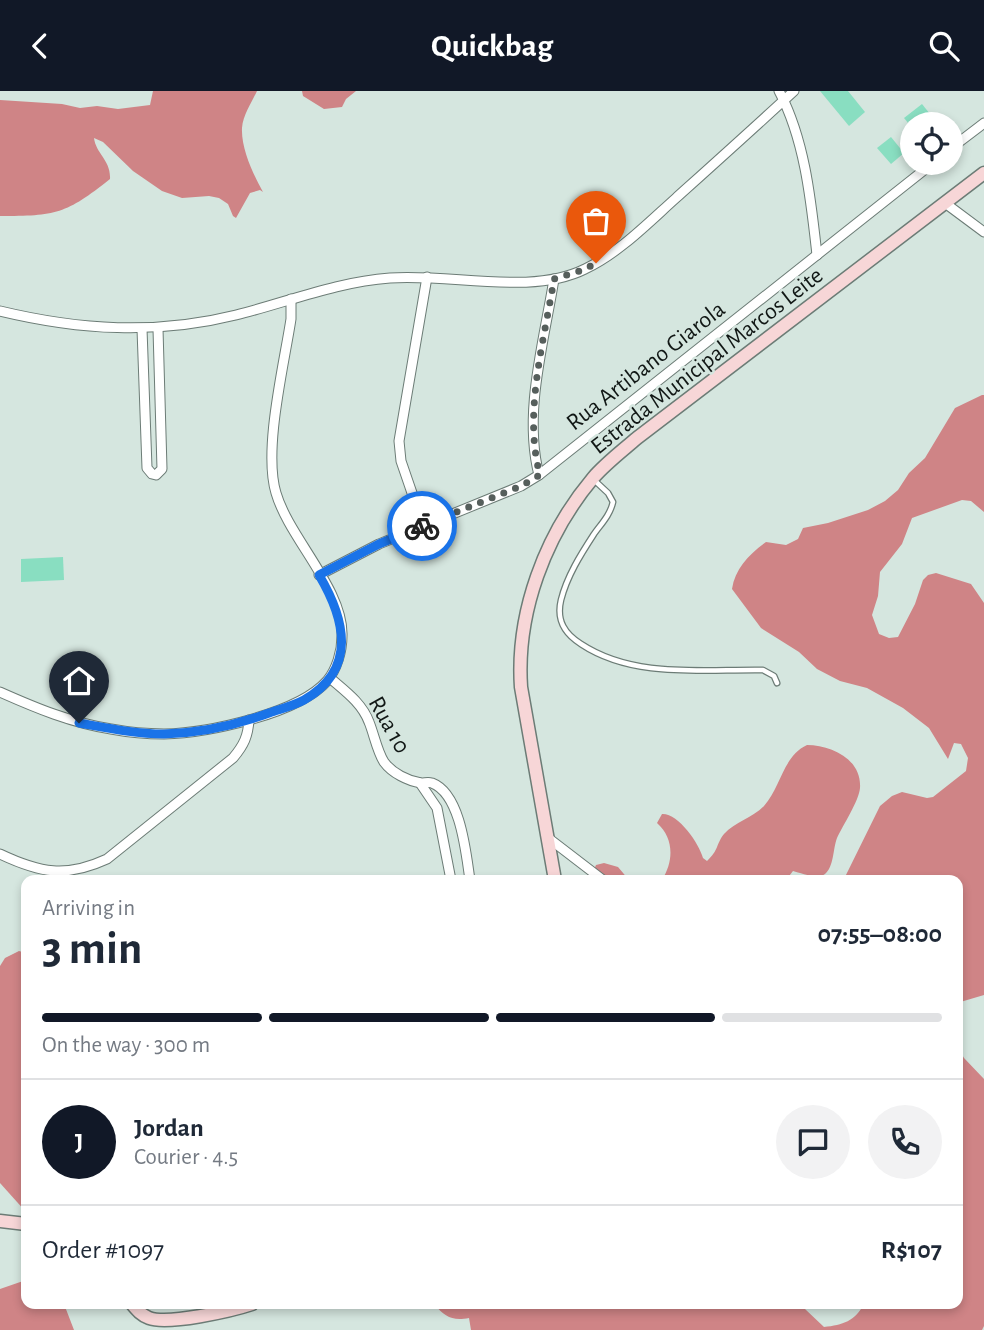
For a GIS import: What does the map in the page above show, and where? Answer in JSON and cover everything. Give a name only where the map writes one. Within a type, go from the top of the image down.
[{"type":"street","points":[[779,91],[799,148],[808,186],[817,255]]},
{"type":"street","points":[[0,311],[35,319],[142,329],[237,315],[364,281],[427,277],[525,282],[554,279],[583,270],[609,255],[794,91]]},
{"type":"street","points":[[963,139],[984,123]]},
{"type":"street","name":"Estrada Municipal Marcos Leite","points":[[554,875],[519,664],[524,624],[536,579],[559,526],[593,479],[637,438],[984,173]]},
{"type":"street","name":"Rua Artibano Giarola","points":[[319,575],[379,544],[521,486],[540,475],[918,175]]},
{"type":"street","points":[[945,203],[984,232]]},
{"type":"street","points":[[423,525],[401,461],[399,441],[427,277]]},
{"type":"street","points":[[540,475],[532,433],[533,413],[554,279]]},
{"type":"street","points":[[0,692],[37,709],[79,723],[163,734],[249,720],[303,701],[330,678],[340,655],[343,634],[339,613],[286,519],[275,492],[272,467],[272,439],[291,319],[291,299]]},
{"type":"street","points":[[142,329],[147,468],[156,475],[162,469],[158,328]]},
{"type":"street","name":"Rua 10","points":[[330,678],[363,710],[384,762],[396,773],[420,783],[432,783],[443,791],[452,804]]},
{"type":"street","points":[[0,854],[21,864],[51,872],[87,868],[107,859],[233,758],[243,747],[248,735],[249,720]]},
{"type":"street","name":"Rua 10","points":[[420,783],[437,808],[450,875]]},
{"type":"street","points":[[437,808],[452,804],[462,835],[469,875]]},
{"type":"street","points":[[547,837],[596,875]]},
{"type":"street","points":[[0,1221],[21,1223]]},
{"type":"street","points":[[136,1309],[140,1313],[162,1321],[229,1309]]},
{"type":"lane","points":[[593,479],[608,493],[613,502],[611,512],[586,546],[566,582],[559,612],[561,623],[569,636],[598,655],[621,664],[650,668],[763,670],[774,676],[778,683]]},
{"type":"shaded area","points":[[153,91],[257,91],[244,118],[242,136],[248,161],[263,192],[260,190],[250,193],[236,218],[228,204],[219,198],[182,198],[162,191],[133,171],[103,142],[94,138],[110,172],[110,179],[82,200],[60,211],[0,216],[0,100],[118,109],[150,105]]},
{"type":"shaded area","points":[[302,91],[356,91],[346,99],[342,107],[324,109],[303,96]]},
{"type":"shaded area","points":[[984,395],[984,512],[971,501],[962,500],[912,518],[902,544],[880,572],[878,596],[872,615],[879,634],[889,638],[898,637],[915,604],[923,580],[936,573],[971,584],[984,603],[984,995],[963,1001],[963,875],[846,875],[880,806],[902,792],[933,797],[966,771],[968,758],[961,744],[954,743],[948,759],[929,728],[903,708],[867,688],[840,681],[817,669],[799,652],[761,628],[732,589],[736,575],[744,563],[766,542],[786,545],[798,539],[803,528],[868,510],[885,501],[925,458],[955,408]]},
{"type":"shaded area","points":[[807,745],[835,751],[850,762],[859,778],[857,799],[837,838],[832,862],[825,874],[810,875],[793,871],[790,875],[665,875],[670,850],[667,836],[657,823],[662,814],[675,818],[681,824],[707,861],[714,854],[724,834],[764,806],[787,764]]},
{"type":"shaded area","points":[[604,863],[618,867],[625,875],[592,875],[596,865]]},
{"type":"shaded area","points":[[21,952],[21,1206],[0,1183],[0,966],[5,958]]},
{"type":"shaded area","points":[[963,1056],[984,1079],[982,1330],[471,1330],[469,1318],[449,1317],[439,1309],[805,1309],[824,1327],[848,1321],[860,1309],[963,1309]]},
{"type":"shaded area","points":[[21,1282],[21,1309],[66,1309],[74,1330],[0,1330],[0,1289]]},
{"type":"building","points":[[820,91],[848,91],[865,112],[849,126]]},
{"type":"building","points":[[922,104],[928,112],[912,112]]},
{"type":"building","points":[[891,137],[900,148],[900,156],[891,164],[877,148]]},
{"type":"building","points":[[63,557],[64,580],[21,582],[21,559]]},
{"type":"way so far","points":[[422,526],[521,486],[540,475],[534,456],[532,433],[534,403],[554,279],[596,263]]},
{"type":"route","points":[[79,723],[163,734],[249,720],[303,701],[330,678],[340,655],[343,634],[339,613],[319,575],[379,544],[422,526]]}]
